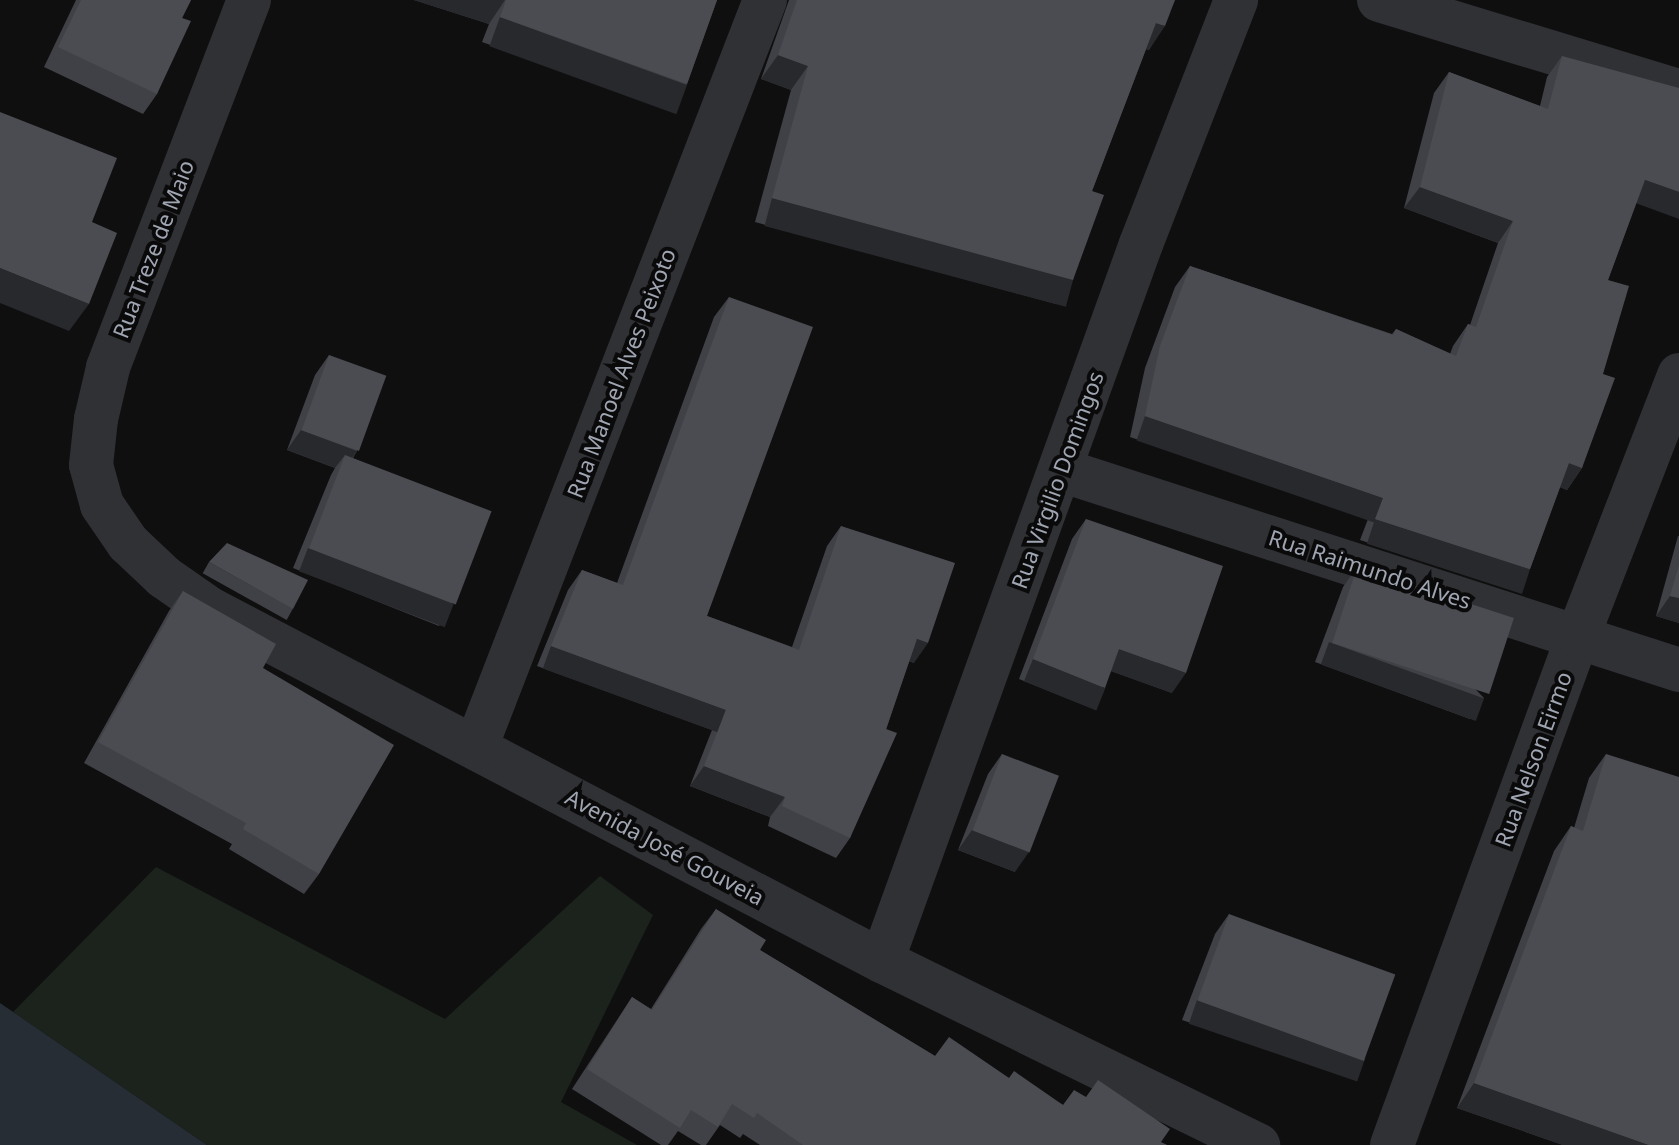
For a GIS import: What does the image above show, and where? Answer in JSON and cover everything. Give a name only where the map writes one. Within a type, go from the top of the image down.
[{"type":"street","name":"Rua Treze de Maio","points":[[102,505],[91,465],[108,368],[249,0]]},
{"type":"street","name":"Rua Manoel Alves Peixoto","points":[[476,747],[765,0]]},
{"type":"street","name":"Rua Virgilio Domingos","points":[[882,961],[1236,0]]},
{"type":"street","points":[[1379,0],[1679,91]]},
{"type":"street","name":"Rua Nelson Eirmo","points":[[1392,1145],[1578,636],[1679,375]]},
{"type":"street","name":"Rua Raimundo Alves","points":[[1061,470],[1679,670]]},
{"type":"street","name":"Avenida José Gouveia","points":[[102,505],[128,543],[210,609],[882,961],[1258,1145]]},
{"type":"shaded area","points":[[156,867],[445,1019],[600,876],[653,915],[561,1102],[637,1145],[207,1145],[13,1012]]},
{"type":"shaded area","points":[[0,1003],[207,1145],[0,1145]]},
{"type":"building","points":[[81,0],[191,0],[182,18],[191,21],[157,94],[58,47]]},
{"type":"building","points":[[506,0],[717,0],[687,84],[500,17]]},
{"type":"building","points":[[797,0],[1175,0],[1165,26],[1156,23],[1092,191],[1104,195],[1073,280],[772,198],[808,66],[778,55]]},
{"type":"building","points":[[1562,56],[1679,88],[1679,192],[1645,180],[1608,280],[1629,286],[1603,374],[1615,378],[1582,468],[1569,463],[1530,569],[1375,519],[1383,498],[1145,416],[1160,346],[1190,266],[1393,335],[1396,329],[1456,356],[1468,324],[1476,327],[1513,221],[1420,187],[1449,72],[1548,109]]},
{"type":"building","points":[[0,112],[117,158],[92,222],[117,233],[89,304],[0,268]]},
{"type":"building","points":[[729,297],[813,327],[707,616],[799,650],[841,526],[955,563],[928,643],[917,639],[886,729],[897,733],[850,838],[782,806],[785,797],[704,766],[726,710],[551,646],[582,570],[623,585]]},
{"type":"building","points":[[329,355],[386,376],[359,451],[302,430]]},
{"type":"building","points":[[345,455],[492,511],[456,605],[309,548]]},
{"type":"building","points":[[1086,519],[1223,566],[1186,673],[1119,649],[1105,688],[1033,659]]},
{"type":"building","points":[[227,543],[308,580],[293,609],[209,562]]},
{"type":"building","points":[[1679,565],[1679,598],[1670,596]]},
{"type":"building","points":[[1357,567],[1514,618],[1489,694],[1332,643]]},
{"type":"building","points":[[183,591],[276,644],[263,668],[394,745],[319,874],[243,829],[246,823],[98,742]]},
{"type":"building","points":[[1002,754],[1059,776],[1030,852],[973,831]]},
{"type":"building","points":[[1606,754],[1679,777],[1679,1145],[1649,1145],[1474,1083],[1571,826],[1583,831]]},
{"type":"building","points":[[716,909],[766,940],[760,950],[935,1056],[949,1037],[1009,1078],[1014,1071],[1063,1105],[1074,1090],[1086,1097],[1098,1080],[1170,1129],[1161,1142],[1167,1145],[803,1145],[757,1113],[754,1118],[732,1104],[718,1127],[691,1110],[680,1128],[587,1069],[632,997],[652,1010]]},
{"type":"building","points":[[1229,914],[1395,975],[1364,1061],[1198,1000]]}]
